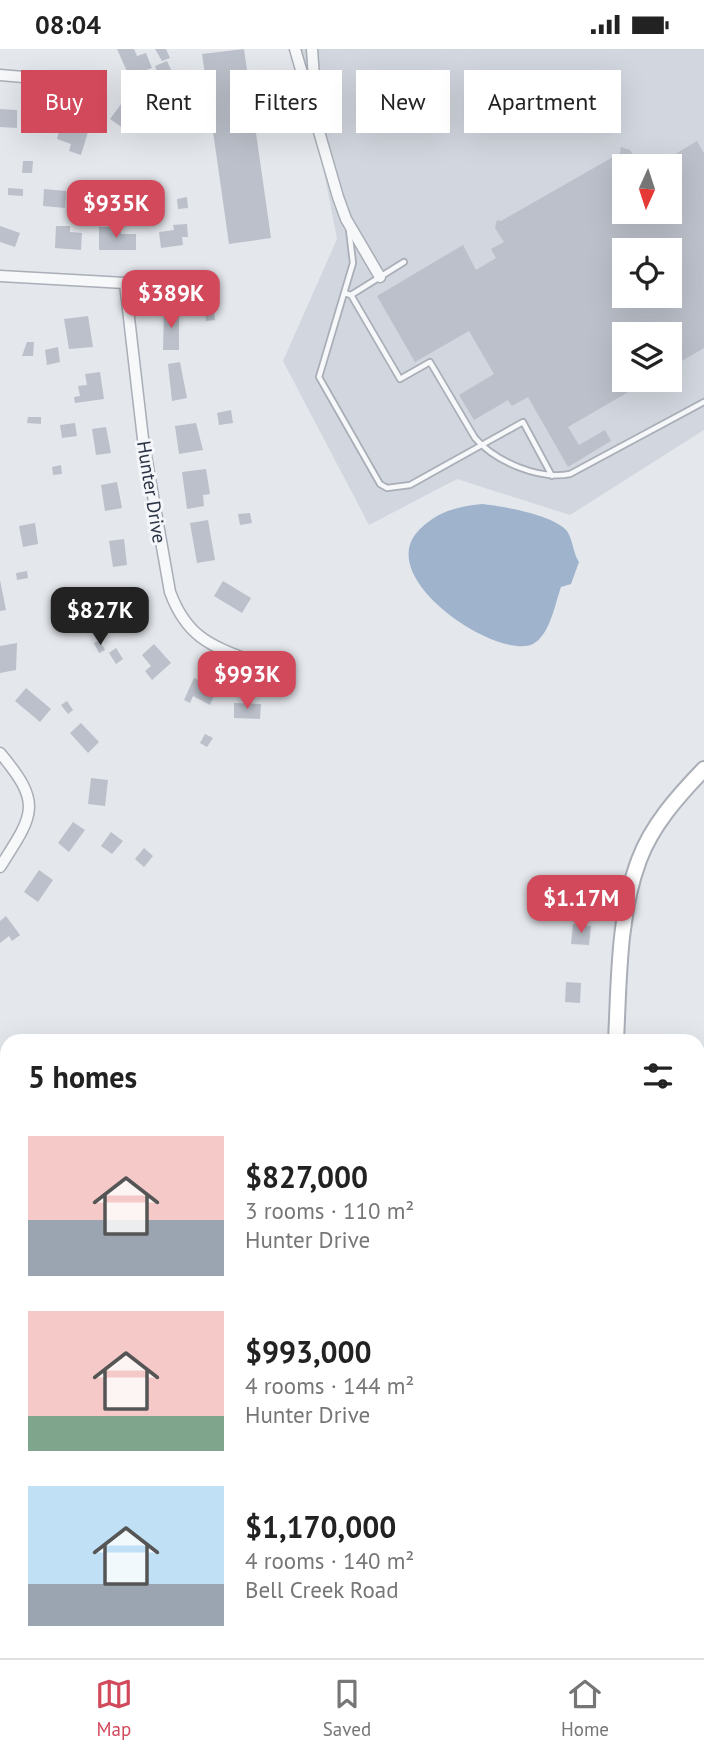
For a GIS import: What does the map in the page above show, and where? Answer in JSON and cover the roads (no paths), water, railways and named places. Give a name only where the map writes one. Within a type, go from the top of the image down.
[{"type":"street","points":[[295,49],[302,70]]},
{"type":"street","points":[[312,49],[313,70]]},
{"type":"street","points":[[0,75],[21,77]]},
{"type":"street","points":[[321,133],[346,219],[380,277]]},
{"type":"street","points":[[0,276],[125,283],[190,279]]},
{"type":"street","name":"Hunter Drive","points":[[125,283],[143,439],[170,592],[178,614],[198,636],[249,660]]},
{"type":"street","points":[[0,753],[19,774],[29,800],[28,821],[0,867]]},
{"type":"street","points":[[617,1034],[628,904],[640,859],[663,817],[704,769]]},
{"type":"lane","points":[[346,219],[353,263],[319,377],[380,484],[397,488],[410,485],[523,422],[552,476]]},
{"type":"lane","points":[[351,295],[404,262]]},
{"type":"lane","points":[[344,293],[351,295],[400,379],[430,362],[482,446],[508,462],[552,476],[570,474],[704,402]]},
{"type":"water","points":[[482,504],[514,509],[551,520],[567,531],[571,538],[579,562],[571,584],[561,587],[544,634],[533,644],[516,646],[494,640],[469,628],[445,611],[425,591],[412,570],[409,548],[420,529],[448,511]]}]
